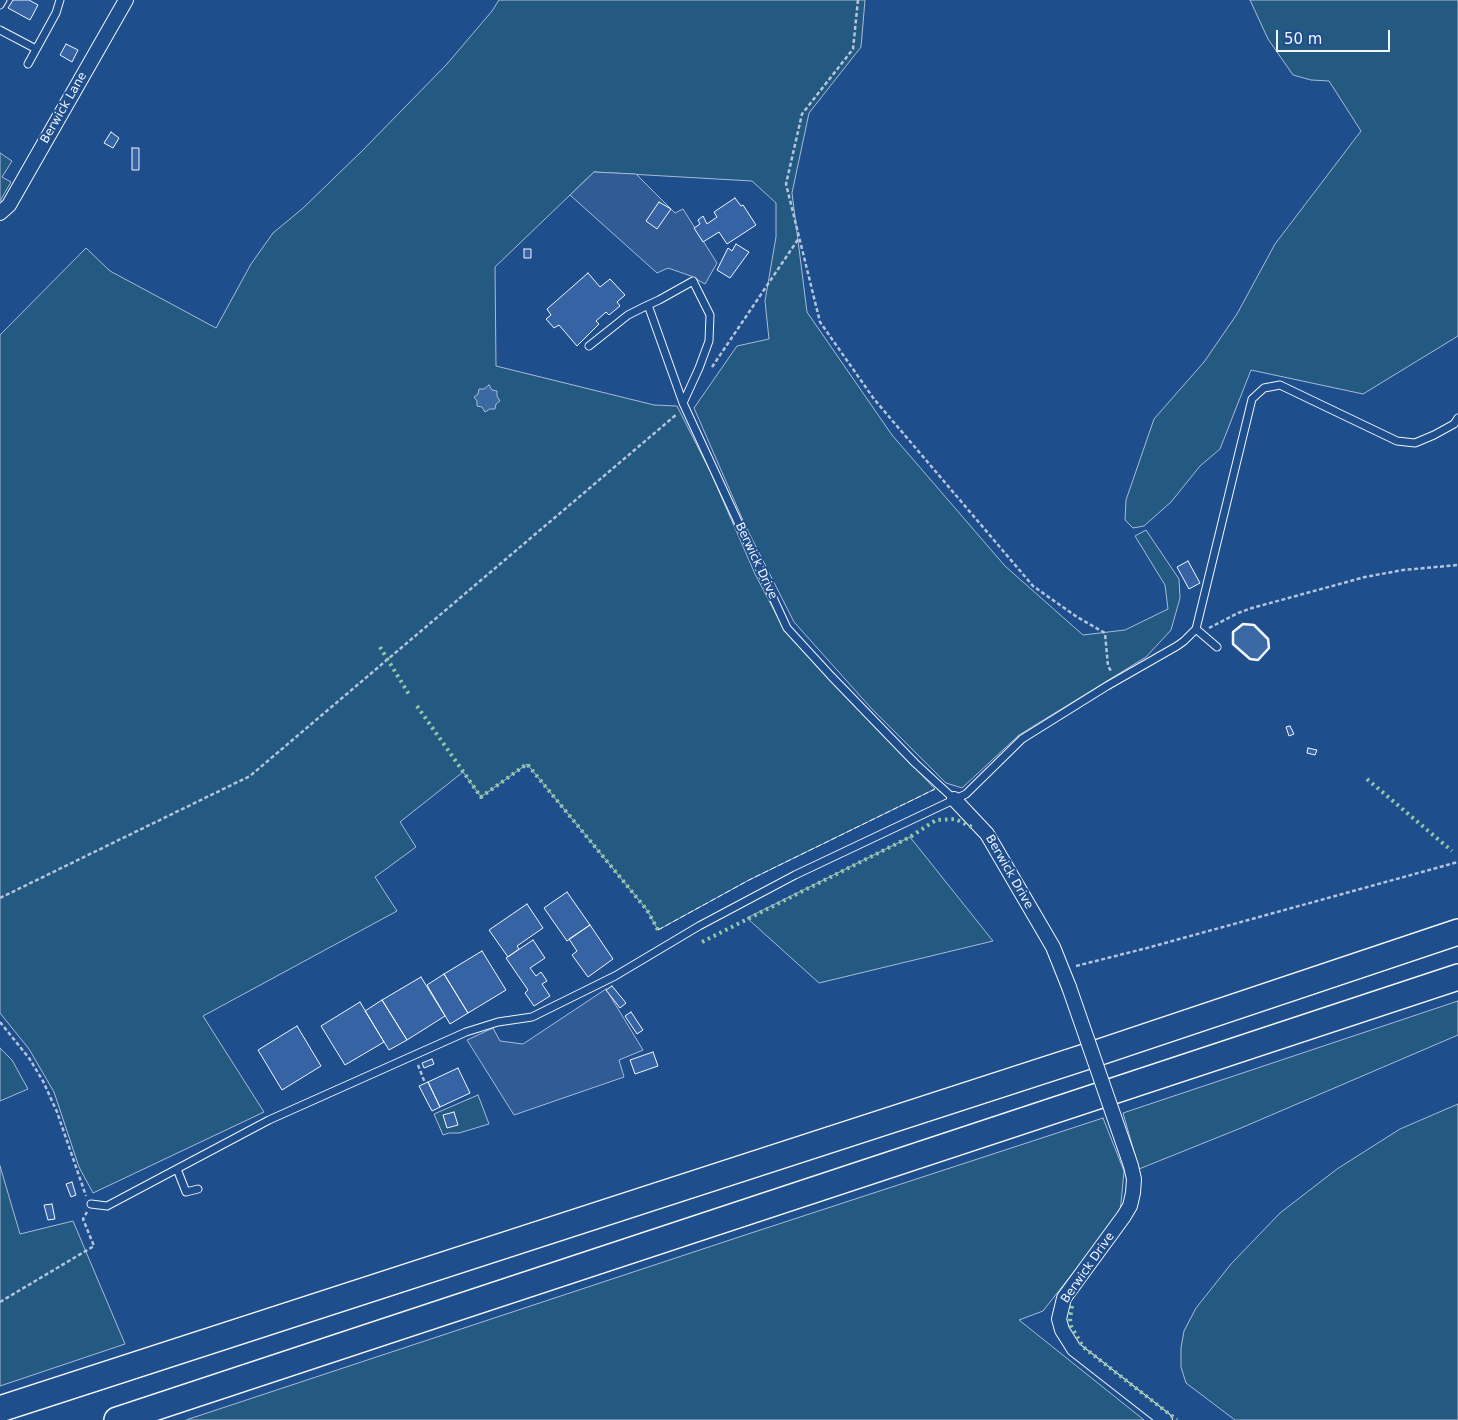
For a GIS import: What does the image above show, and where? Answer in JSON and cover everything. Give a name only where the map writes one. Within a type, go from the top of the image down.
[{"type":"highway","points":[[0,1409],[1085,1057],[1458,932]]},
{"type":"highway","points":[[117,1420],[1458,977]]},
{"type":"street","name":"Berwick Lane","points":[[0,213],[9,205],[126,0]]},
{"type":"street","name":"Berwick Drive","points":[[954,799],[987,834],[1063,970],[1132,1166],[1134,1179],[1130,1206],[1064,1298],[1059,1319],[1062,1330],[1074,1350],[1164,1420]]},
{"type":"lane","points":[[0,5],[3,0]]},
{"type":"lane","points":[[28,64],[56,13],[60,0]]},
{"type":"lane","points":[[0,30],[36,49]]},
{"type":"lane","points":[[589,346],[628,315],[693,281],[710,315],[709,341],[684,405]]},
{"type":"lane","name":"Berwick Drive","points":[[648,304],[684,405],[787,628],[915,763],[954,799]]},
{"type":"lane","points":[[91,1204],[106,1206],[269,1120],[414,1054],[466,1032],[498,1022],[532,1017],[615,976],[699,926],[795,874],[966,794],[1022,739],[1184,641],[1196,629],[1252,399],[1264,388],[1280,385],[1397,441],[1415,442],[1454,424],[1458,418]]},
{"type":"lane","points":[[1196,629],[1217,647]]},
{"type":"lane","points":[[178,1169],[186,1192],[198,1189]]},
{"type":"path","points":[[858,0],[853,49],[802,114],[786,184],[820,322],[874,399],[1033,586],[1077,617],[1105,633],[1108,666],[1116,681]]},
{"type":"path","points":[[707,374],[800,238]]},
{"type":"path","points":[[0,898],[250,776],[684,405]]},
{"type":"path","points":[[1203,635],[1211,627],[1252,608],[1365,577],[1403,570],[1458,565]]},
{"type":"path","points":[[1063,970],[1458,862]]},
{"type":"path","points":[[0,1022],[29,1058],[43,1081],[57,1112],[86,1195],[91,1204],[83,1219],[94,1246],[0,1302]]},
{"type":"path","points":[[414,1054],[426,1083]]},
{"type":"shaded area","points":[[499,0],[865,0],[861,47],[809,113],[792,193],[807,312],[892,435],[1005,566],[1083,635],[1125,630],[1168,609],[1165,585],[1135,536],[1146,530],[1179,579],[1180,598],[1171,630],[1146,657],[1019,735],[962,788],[946,783],[871,708],[794,622],[745,525],[694,408],[737,346],[769,339],[765,301],[776,237],[776,203],[752,181],[594,172],[495,267],[496,366],[654,405],[677,406],[711,473],[755,574],[783,627],[935,789],[749,880],[658,930],[647,910],[527,764],[481,797],[463,772],[400,822],[416,847],[375,877],[397,911],[203,1016],[264,1112],[93,1193],[79,1167],[54,1092],[29,1049],[0,1013],[0,335],[86,248],[110,271],[216,328],[251,264],[273,233],[302,209],[362,151],[447,64],[492,11]]},
{"type":"shaded area","points":[[1250,0],[1458,0],[1458,336],[1363,394],[1251,370],[1220,449],[1200,466],[1171,502],[1144,526],[1133,528],[1125,520],[1126,500],[1154,419],[1204,362],[1237,314],[1275,244],[1361,131],[1329,81],[1311,80],[1293,75],[1268,39]]},
{"type":"shaded area","points":[[0,153],[12,161],[2,177],[11,182],[0,201]]},
{"type":"shaded area","points":[[594,172],[636,174],[675,213],[683,209],[717,263],[705,284],[691,276],[668,268],[657,273],[570,195]]},
{"type":"shaded area","points":[[489,385],[492,390],[497,391],[500,401],[496,404],[495,409],[485,412],[482,407],[477,406],[477,401],[474,397],[478,394],[479,389],[484,389]]},
{"type":"shaded area","points":[[1243,624],[1254,625],[1268,639],[1269,648],[1258,660],[1250,659],[1233,644],[1233,632]]},
{"type":"shaded area","points":[[910,837],[993,941],[819,983],[747,918]]},
{"type":"shaded area","points":[[606,989],[643,1050],[619,1060],[624,1077],[514,1115],[467,1040],[493,1028],[500,1041],[523,1044]]},
{"type":"shaded area","points":[[1458,1001],[1458,1035],[1241,1128],[1139,1169],[1123,1113]]},
{"type":"shaded area","points":[[0,1048],[12,1060],[28,1089],[0,1101]]},
{"type":"shaded area","points":[[478,1095],[489,1124],[459,1133],[443,1135],[434,1114]]},
{"type":"shaded area","points":[[1458,1104],[1458,1420],[1235,1420],[1186,1383],[1181,1367],[1181,1348],[1184,1331],[1196,1308],[1231,1264],[1280,1213],[1337,1169],[1400,1129]]},
{"type":"shaded area","points":[[1103,1118],[1124,1171],[1120,1213],[1043,1311],[1019,1320],[1144,1420],[186,1420],[742,1236]]},
{"type":"shaded area","points":[[0,1166],[20,1234],[73,1221],[125,1344],[0,1386]]},
{"type":"building","points":[[13,0],[29,0],[38,5],[30,20],[8,8]]},
{"type":"building","points":[[66,44],[78,50],[72,62],[60,55]]},
{"type":"building","points":[[111,132],[119,138],[113,148],[104,143]]},
{"type":"building","points":[[132,148],[139,148],[139,170],[132,170]]},
{"type":"building","points":[[735,198],[741,206],[743,205],[756,225],[727,244],[719,232],[703,242],[694,228],[700,224],[698,220],[703,216],[707,224],[717,217],[714,212]]},
{"type":"building","points":[[659,202],[671,209],[657,229],[646,221]]},
{"type":"building","points":[[736,244],[749,252],[730,278],[717,270],[728,248],[732,251]]},
{"type":"building","points":[[524,249],[531,249],[531,258],[524,258]]},
{"type":"building","points":[[588,273],[600,287],[610,279],[625,295],[617,302],[620,306],[609,315],[606,312],[596,321],[599,324],[577,346],[559,325],[554,328],[546,319],[551,315],[547,309]]},
{"type":"building","points":[[1188,561],[1200,583],[1189,589],[1177,567]]},
{"type":"building","points":[[1290,726],[1294,734],[1289,736],[1286,727]]},
{"type":"building","points":[[1308,748],[1317,750],[1315,755],[1307,753]]},
{"type":"building","points":[[567,892],[590,925],[567,941],[544,908]]},
{"type":"building","points":[[527,904],[543,928],[517,946],[519,949],[508,957],[489,930]]},
{"type":"building","points":[[590,925],[613,959],[588,977],[572,955],[577,951],[569,939]]},
{"type":"building","points":[[533,940],[545,958],[530,968],[536,976],[541,972],[547,981],[542,984],[550,996],[534,1006],[525,993],[528,990],[506,958]]},
{"type":"building","points":[[482,951],[506,990],[468,1013],[444,974]]},
{"type":"building","points":[[444,974],[468,1013],[450,1024],[427,985]]},
{"type":"building","points":[[421,977],[445,1016],[407,1040],[382,1000]]},
{"type":"building","points":[[612,986],[626,1003],[620,1008],[606,990]]},
{"type":"building","points":[[382,1000],[407,1040],[389,1050],[365,1011]]},
{"type":"building","points":[[360,1002],[384,1042],[345,1065],[321,1026]]},
{"type":"building","points":[[631,1012],[643,1030],[637,1034],[625,1016]]},
{"type":"building","points":[[297,1026],[321,1066],[282,1090],[258,1050]]},
{"type":"building","points":[[653,1052],[658,1066],[635,1074],[630,1060]]},
{"type":"building","points":[[432,1059],[434,1064],[424,1068],[422,1063]]},
{"type":"building","points":[[458,1068],[470,1093],[440,1107],[428,1082]]},
{"type":"building","points":[[428,1082],[440,1107],[432,1111],[419,1086]]},
{"type":"building","points":[[454,1112],[458,1125],[447,1128],[443,1115]]},
{"type":"building","points":[[72,1182],[76,1195],[71,1197],[66,1184]]},
{"type":"building","points":[[52,1204],[55,1219],[48,1220],[44,1205]]},
{"type":"hedge","points":[[380,647],[410,696]]},
{"type":"hedge","points":[[417,706],[481,797],[527,764],[647,910],[658,930]]},
{"type":"hedge","points":[[1367,779],[1452,851]]},
{"type":"hedge","points":[[702,942],[910,837],[936,820],[955,819],[972,827]]},
{"type":"hedge","points":[[1072,1306],[1071,1326],[1083,1347],[1177,1420]]},
{"type":"fence","points":[[658,930],[749,880],[935,789]]},
{"type":"wall","points":[[1243,624],[1254,625],[1268,639],[1269,648],[1258,660],[1250,659],[1233,644],[1233,632],[1243,624]]}]
